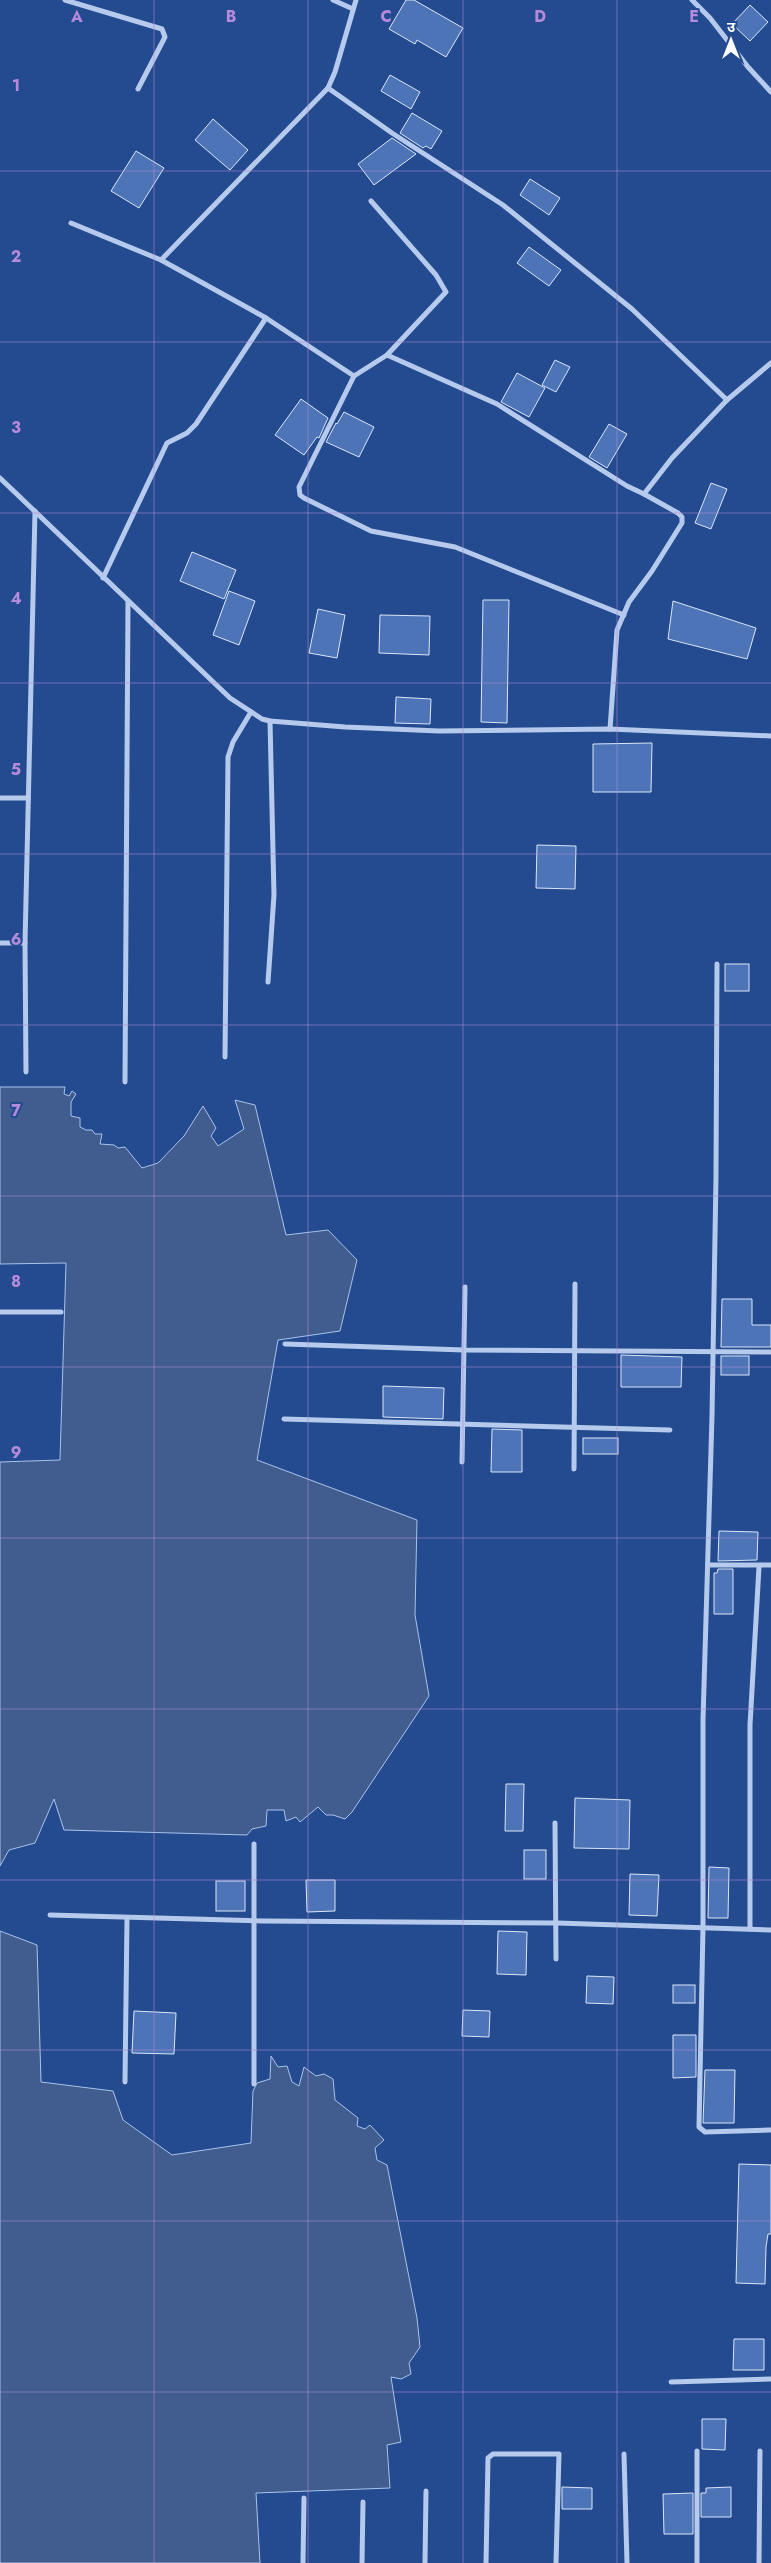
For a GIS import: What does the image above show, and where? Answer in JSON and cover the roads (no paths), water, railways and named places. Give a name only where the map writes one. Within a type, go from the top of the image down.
[{"type":"street","points":[[65,0],[162,29],[165,37],[138,89]]},
{"type":"street","points":[[333,0],[353,9]]},
{"type":"street","points":[[161,260],[328,88],[335,72],[356,0]]},
{"type":"street","points":[[692,0],[710,18],[748,67],[771,92]]},
{"type":"street","points":[[328,88],[392,134],[503,205],[632,309],[727,400]]},
{"type":"street","points":[[371,201],[436,275],[446,292],[387,355],[354,376],[299,487],[300,495],[371,531],[455,547],[624,614]]},
{"type":"street","points":[[71,223],[161,260],[266,318],[354,376]]},
{"type":"street","points":[[103,578],[167,443],[187,433],[196,424],[266,318]]},
{"type":"street","points":[[387,355],[497,404],[682,517],[682,523],[652,571],[629,602],[618,630],[610,729]]},
{"type":"street","points":[[644,494],[672,458],[727,400],[771,363]]},
{"type":"street","points":[[0,478],[230,698],[251,712],[270,721],[344,727],[439,731],[610,729],[771,736]]},
{"type":"street","points":[[26,1072],[25,943],[34,511]]},
{"type":"street","points":[[125,1082],[128,602]]},
{"type":"street","points":[[225,1057],[228,757],[233,742],[251,712]]},
{"type":"street","points":[[268,982],[274,895],[270,721]]},
{"type":"street","points":[[0,798],[28,798]]},
{"type":"street","points":[[0,942],[25,943]]},
{"type":"street","points":[[717,964],[713,1351],[703,1720],[703,1927],[699,2127],[705,2132],[771,2130]]},
{"type":"street","points":[[574,1469],[576,1284]]},
{"type":"street","points":[[462,1462],[465,1287]]},
{"type":"street","points":[[0,1312],[61,1312]]},
{"type":"street","points":[[285,1344],[464,1350],[771,1352]]},
{"type":"street","points":[[284,1419],[670,1430]]},
{"type":"street","points":[[708,1565],[759,1567],[771,1565]]},
{"type":"street","points":[[750,1929],[750,1725],[759,1567]]},
{"type":"street","points":[[555,1823],[556,1959]]},
{"type":"street","points":[[254,1844],[254,2084]]},
{"type":"street","points":[[50,1915],[255,1921],[557,1923],[771,1930]]},
{"type":"street","points":[[125,2082],[127,1918]]},
{"type":"street","points":[[671,2382],[771,2379]]},
{"type":"street","points":[[697,2451],[697,2563]]},
{"type":"street","points":[[759,2563],[760,2451]]},
{"type":"street","points":[[486,2563],[488,2458],[493,2454],[559,2454],[556,2563]]},
{"type":"street","points":[[624,2454],[627,2563]]},
{"type":"street","points":[[425,2563],[426,2491]]},
{"type":"street","points":[[303,2563],[304,2498]]},
{"type":"street","points":[[362,2563],[363,2502]]},
{"type":"water","points":[[0,1087],[65,1087],[64,1094],[69,1096],[72,1091],[76,1094],[71,1102],[71,1116],[80,1118],[80,1127],[92,1130],[95,1134],[102,1134],[100,1144],[114,1145],[118,1148],[125,1147],[142,1168],[158,1163],[184,1136],[203,1106],[216,1128],[211,1136],[218,1146],[244,1129],[235,1100],[255,1105],[286,1235],[328,1230],[357,1260],[340,1331],[278,1340],[257,1460],[417,1520],[415,1615],[429,1696],[352,1812],[345,1819],[326,1815],[318,1807],[300,1822],[296,1817],[286,1821],[284,1810],[267,1810],[266,1826],[252,1829],[247,1835],[64,1830],[54,1799],[35,1843],[9,1850],[0,1866],[0,1462],[60,1460],[66,1263],[0,1264]]},
{"type":"water","points":[[0,1931],[37,1945],[41,2082],[113,2091],[123,2120],[172,2155],[251,2143],[253,2091],[257,2083],[270,2079],[271,2056],[278,2067],[287,2066],[292,2082],[299,2086],[304,2067],[316,2076],[324,2074],[333,2079],[335,2100],[358,2118],[357,2126],[365,2129],[370,2125],[384,2140],[375,2148],[377,2160],[387,2165],[417,2318],[420,2347],[409,2363],[411,2374],[401,2379],[391,2377],[401,2442],[387,2445],[390,2488],[256,2493],[260,2563],[0,2563]]}]
